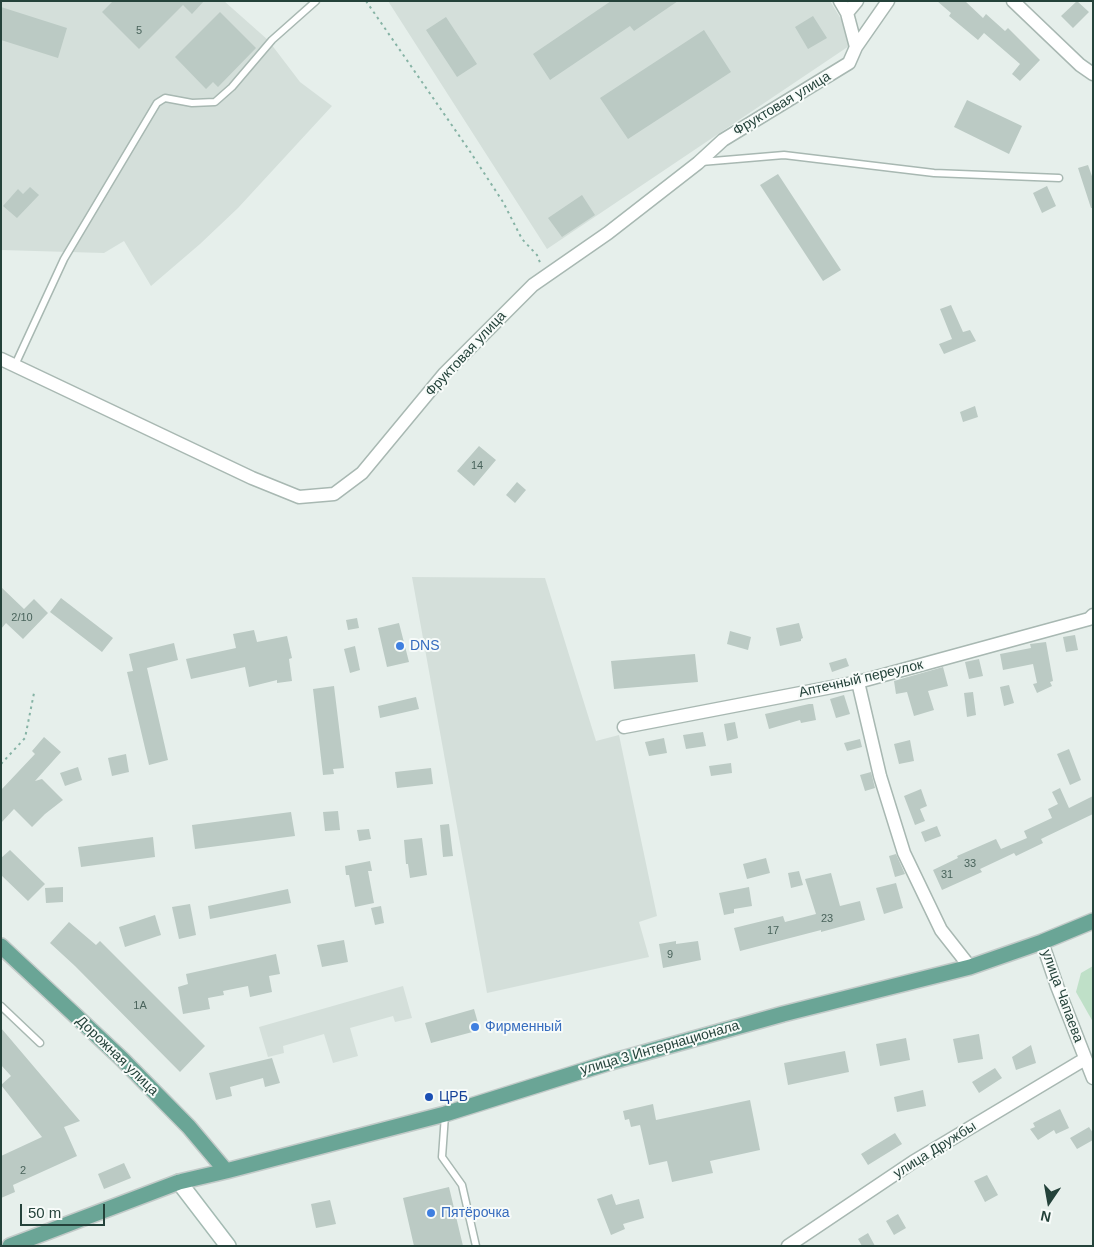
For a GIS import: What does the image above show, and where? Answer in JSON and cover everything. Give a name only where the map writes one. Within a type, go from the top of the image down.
[{"type":"main road","name":"улица 3 Интернационала","points":[[10,1246],[179,1182],[445,1114],[610,1062],[782,1014],[970,967],[1042,942],[1093,921]]},
{"type":"main road","name":"Дорожная улица","points":[[1,946],[122,1059],[189,1127],[226,1171]]},
{"type":"main road","points":[[179,1182],[228,1246]]},
{"type":"street","points":[[840,1],[848,13],[856,47]]},
{"type":"street","points":[[848,13],[857,1]]},
{"type":"street","name":"Фруктовая улица","points":[[1,358],[275,488],[299,497],[334,494],[362,473],[444,374],[533,285],[608,233],[698,163],[723,140],[849,64],[856,47],[888,1]]},
{"type":"street","points":[[1013,1],[1080,65],[1093,74]]},
{"type":"street","name":"Аптечный переулок","points":[[624,727],[858,682],[1089,619],[1093,615]]},
{"type":"street","points":[[858,682],[880,776],[904,853],[941,930],[970,967]]},
{"type":"street","name":"улица Чапаева","points":[[1042,942],[1093,1078]]},
{"type":"street","name":"улица Дружбы","points":[[788,1246],[913,1162],[1085,1059]]},
{"type":"lane","points":[[15,365],[64,258],[157,103],[165,98],[192,103],[215,102],[232,87],[272,40],[316,1]]},
{"type":"lane","points":[[698,163],[784,155],[934,173],[1059,178]]},
{"type":"lane","points":[[1,1006],[40,1043]]},
{"type":"lane","points":[[445,1114],[442,1157],[462,1185],[476,1246]]},
{"type":"path","points":[[366,1],[498,194],[522,238],[541,262],[542,272],[533,285]]},
{"type":"path","points":[[1,764],[25,738],[34,693]]},
{"type":"shaded area","points":[[1,1],[224,1],[268,40],[300,82],[332,106],[238,208],[151,286],[124,241],[104,253],[1,250]]},
{"type":"shaded area","points":[[388,1],[830,1],[855,42],[547,249]]},
{"type":"shaded area","points":[[412,577],[545,578],[596,741],[619,735],[657,916],[639,922],[649,957],[487,993]]},
{"type":"shaded area","points":[[403,986],[412,1018],[395,1022],[393,1016],[350,1028],[358,1056],[333,1063],[324,1034],[283,1046],[284,1053],[268,1057],[259,1027]]},
{"type":"green space","points":[[1093,966],[1093,1022],[1076,992],[1081,973]]},
{"type":"building","points":[[113,1],[204,1],[192,14],[183,5],[139,49],[102,12]]},
{"type":"building","points":[[611,1],[678,1],[634,31],[630,26],[550,80],[533,54]]},
{"type":"building","points":[[937,1],[965,1],[983,18],[986,14],[1005,31],[1008,28],[1040,60],[1020,81],[1012,74],[1020,64],[984,33],[978,40],[949,16],[951,13]]},
{"type":"building","points":[[1077,1],[1089,12],[1073,28],[1061,16]]},
{"type":"building","points":[[1,7],[67,28],[58,58],[1,40]]},
{"type":"building","points":[[220,12],[256,48],[218,87],[213,82],[206,89],[175,57]]},
{"type":"building","points":[[813,16],[827,38],[808,49],[795,27]]},
{"type":"building","points":[[446,17],[477,64],[457,77],[426,30]]},
{"type":"building","points":[[704,30],[731,72],[628,139],[600,98]]},
{"type":"building","points":[[967,100],[1022,126],[1009,154],[954,127]]},
{"type":"building","points":[[1088,165],[1093,179],[1093,208],[1091,208],[1078,168]]},
{"type":"building","points":[[778,174],[841,270],[823,281],[760,185]]},
{"type":"building","points":[[1047,186],[1056,206],[1042,213],[1033,193]]},
{"type":"building","points":[[30,187],[39,195],[17,218],[3,206],[18,189],[23,194]]},
{"type":"building","points":[[582,195],[595,215],[562,237],[548,218]]},
{"type":"building","points":[[951,305],[963,332],[970,330],[976,341],[944,354],[939,344],[952,339],[940,309]]},
{"type":"building","points":[[975,406],[978,417],[963,422],[960,412]]},
{"type":"building","points":[[479,446],[496,460],[474,486],[457,471]]},
{"type":"building","points":[[517,482],[526,490],[515,503],[506,495]]},
{"type":"building","points":[[1,587],[24,609],[34,599],[48,613],[23,639],[6,623],[1,629]]},
{"type":"building","points":[[61,598],[113,638],[102,652],[50,612]]},
{"type":"building","points":[[357,618],[359,628],[348,630],[346,620]]},
{"type":"building","points":[[399,623],[409,662],[387,667],[378,628]]},
{"type":"building","points":[[799,623],[803,638],[801,641],[780,646],[776,628]]},
{"type":"building","points":[[254,630],[257,642],[287,636],[292,658],[289,659],[292,681],[277,683],[277,680],[249,687],[245,667],[191,679],[186,659],[236,648],[233,634]]},
{"type":"building","points":[[730,631],[751,637],[748,650],[727,644]]},
{"type":"building","points":[[1075,635],[1078,650],[1066,652],[1063,637]]},
{"type":"building","points":[[1046,642],[1053,681],[1050,682],[1052,686],[1037,693],[1033,684],[1037,683],[1033,664],[1003,670],[1000,654],[1031,648],[1030,644]]},
{"type":"building","points":[[174,643],[178,660],[147,668],[168,760],[149,765],[127,672],[133,671],[129,654]]},
{"type":"building","points":[[355,646],[360,670],[350,673],[344,649]]},
{"type":"building","points":[[695,654],[698,682],[614,689],[611,661]]},
{"type":"building","points":[[846,658],[849,666],[832,672],[829,663]]},
{"type":"building","points":[[979,659],[983,676],[969,679],[965,662]]},
{"type":"building","points":[[943,667],[948,686],[928,691],[934,710],[914,716],[907,692],[896,694],[894,681]]},
{"type":"building","points":[[1009,685],[1014,703],[1004,706],[1000,687]]},
{"type":"building","points":[[334,686],[344,768],[333,769],[334,774],[323,775],[313,689]]},
{"type":"building","points":[[973,692],[976,715],[967,717],[964,693]]},
{"type":"building","points":[[844,695],[850,714],[836,718],[830,699]]},
{"type":"building","points":[[416,697],[419,709],[380,718],[378,706]]},
{"type":"building","points":[[813,704],[816,720],[801,723],[800,720],[769,729],[765,714]]},
{"type":"building","points":[[735,722],[738,738],[727,741],[724,724]]},
{"type":"building","points":[[703,732],[706,746],[686,749],[683,735]]},
{"type":"building","points":[[44,737],[61,752],[35,781],[42,779],[63,800],[32,827],[14,809],[1,823],[1,790],[35,754],[32,751]]},
{"type":"building","points":[[664,738],[667,753],[649,756],[645,742]]},
{"type":"building","points":[[860,739],[862,747],[847,751],[844,743]]},
{"type":"building","points":[[910,740],[914,761],[899,764],[894,744]]},
{"type":"building","points":[[1069,749],[1081,780],[1070,785],[1057,754]]},
{"type":"building","points":[[126,754],[129,772],[112,776],[108,758]]},
{"type":"building","points":[[731,763],[732,773],[711,776],[709,766]]},
{"type":"building","points":[[78,767],[82,780],[65,786],[60,773]]},
{"type":"building","points":[[431,768],[433,784],[397,788],[395,772]]},
{"type":"building","points":[[871,772],[875,788],[865,791],[860,775]]},
{"type":"building","points":[[1060,788],[1069,808],[1093,796],[1093,814],[1041,839],[1043,843],[1016,856],[1014,853],[980,869],[982,872],[942,890],[933,870],[958,858],[957,856],[996,839],[1001,849],[1027,838],[1024,831],[1052,818],[1048,809],[1058,804],[1052,792]]},
{"type":"building","points":[[921,789],[927,806],[920,809],[925,821],[915,825],[904,796]]},
{"type":"building","points":[[338,811],[340,830],[325,831],[323,812]]},
{"type":"building","points":[[291,812],[295,836],[195,849],[192,825]]},
{"type":"building","points":[[449,824],[453,856],[443,857],[440,825]]},
{"type":"building","points":[[937,826],[941,836],[925,842],[921,832]]},
{"type":"building","points":[[369,829],[371,839],[359,841],[357,830]]},
{"type":"building","points":[[153,837],[155,857],[81,867],[78,847]]},
{"type":"building","points":[[422,838],[427,875],[410,878],[408,864],[406,864],[404,840]]},
{"type":"building","points":[[10,850],[45,884],[28,901],[1,875],[1,858]]},
{"type":"building","points":[[896,854],[905,874],[895,877],[889,856]]},
{"type":"building","points":[[766,858],[770,873],[747,879],[743,864]]},
{"type":"building","points":[[370,861],[372,871],[368,871],[374,903],[355,907],[349,875],[346,875],[345,866]]},
{"type":"building","points":[[799,871],[803,885],[791,888],[788,873]]},
{"type":"building","points":[[831,873],[840,906],[860,901],[865,920],[740,951],[734,928],[783,916],[785,922],[816,914],[805,879]]},
{"type":"building","points":[[896,883],[903,908],[884,914],[876,888]]},
{"type":"building","points":[[63,887],[63,902],[46,903],[45,888]]},
{"type":"building","points":[[749,887],[752,906],[734,909],[734,913],[724,915],[719,893]]},
{"type":"building","points":[[288,889],[291,903],[210,919],[208,906]]},
{"type":"building","points":[[190,904],[196,935],[179,939],[172,907]]},
{"type":"building","points":[[381,906],[384,923],[375,925],[371,908]]},
{"type":"building","points":[[155,915],[161,935],[125,947],[119,927]]},
{"type":"building","points":[[69,922],[96,945],[100,941],[205,1046],[180,1072],[50,943]]},
{"type":"building","points":[[344,940],[348,962],[322,967],[317,945]]},
{"type":"building","points":[[676,941],[676,944],[698,941],[701,960],[663,968],[659,944]]},
{"type":"building","points":[[276,954],[280,974],[269,976],[272,992],[250,997],[248,986],[223,991],[224,995],[208,998],[210,1009],[183,1014],[178,987],[188,984],[186,974]]},
{"type":"building","points":[[474,1009],[480,1030],[431,1043],[425,1023]]},
{"type":"building","points":[[1,1028],[80,1121],[64,1127],[77,1156],[13,1185],[15,1192],[1,1198],[1,1156],[42,1137],[1,1085],[11,1076],[1,1065]]},
{"type":"building","points":[[979,1034],[983,1059],[958,1063],[953,1039]]},
{"type":"building","points":[[906,1038],[910,1060],[880,1066],[876,1044]]},
{"type":"building","points":[[1031,1045],[1036,1063],[1016,1070],[1012,1057]]},
{"type":"building","points":[[845,1051],[849,1072],[788,1085],[784,1063]]},
{"type":"building","points":[[272,1058],[280,1083],[265,1087],[263,1078],[230,1087],[232,1096],[216,1100],[209,1073]]},
{"type":"building","points":[[995,1068],[1002,1078],[979,1093],[972,1082]]},
{"type":"building","points":[[923,1090],[926,1106],[897,1112],[894,1097]]},
{"type":"building","points":[[750,1100],[760,1150],[710,1161],[713,1173],[672,1182],[667,1161],[649,1165],[640,1125],[631,1127],[629,1119],[625,1120],[623,1111],[653,1104],[656,1120]]},
{"type":"building","points":[[1060,1109],[1069,1128],[1056,1134],[1054,1130],[1038,1140],[1030,1129],[1035,1127],[1033,1123]]},
{"type":"building","points":[[1089,1127],[1093,1133],[1093,1140],[1077,1149],[1070,1138]]},
{"type":"building","points":[[895,1133],[902,1144],[868,1165],[861,1154]]},
{"type":"building","points":[[124,1163],[131,1178],[104,1189],[98,1174]]},
{"type":"building","points":[[987,1175],[998,1195],[985,1202],[974,1181]]},
{"type":"building","points":[[449,1187],[463,1246],[414,1246],[403,1198]]},
{"type":"building","points":[[612,1194],[616,1205],[639,1199],[644,1218],[623,1224],[625,1229],[611,1235],[597,1199]]},
{"type":"building","points":[[330,1200],[336,1224],[316,1228],[311,1204]]},
{"type":"building","points":[[898,1214],[906,1228],[894,1235],[886,1221]]},
{"type":"building","points":[[868,1233],[875,1246],[862,1246],[858,1239]]},
{"type":"place","name":"DNS","points":[[400,646]]},
{"type":"place","name":"Фирменный","points":[[475,1027]]},
{"type":"place","name":"ЦРБ","points":[[429,1097]]},
{"type":"place","name":"Пятёрочка","points":[[431,1213]]}]
